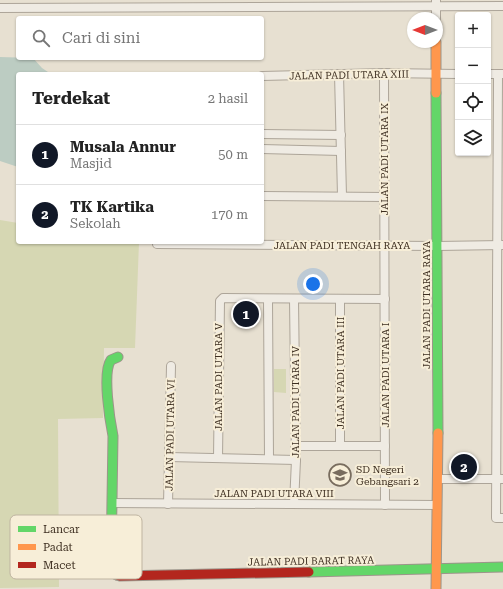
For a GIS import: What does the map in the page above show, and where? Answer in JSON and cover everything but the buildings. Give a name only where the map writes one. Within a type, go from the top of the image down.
[{"type":"street","points":[[0,8],[192,3],[436,3],[503,6]]},
{"type":"street","name":"JALAN PADI UTARA RAYA","points":[[436,48],[438,479],[436,578]]},
{"type":"street","name":"JALAN PADI UTARA XIII","points":[[264,76],[384,73],[455,74]]},
{"type":"street","name":"JALAN PADI UTARA IX","points":[[384,73],[384,246]]},
{"type":"street","points":[[339,74],[342,196]]},
{"type":"street","points":[[501,74],[500,479],[496,518],[503,518]]},
{"type":"street","points":[[264,134],[341,135]]},
{"type":"street","points":[[276,134],[276,149]]},
{"type":"street","points":[[264,149],[341,151]]},
{"type":"street","points":[[264,196],[385,197]]},
{"type":"street","name":"JALAN PADI TENGAH RAYA","points":[[157,244],[437,246],[500,244]]},
{"type":"street","name":"JALAN PADI UTARA I","points":[[384,246],[385,505]]},
{"type":"street","name":"JALAN PADI UTARA V","points":[[218,458],[220,301],[223,298],[268,299]]},
{"type":"street","points":[[269,460],[268,299],[385,299]]},
{"type":"street","name":"JALAN PADI UTARA IV","points":[[294,299],[296,460],[294,504]]},
{"type":"street","name":"JALAN PADI UTARA III","points":[[340,299],[340,446]]},
{"type":"street","points":[[112,503],[113,436],[109,416],[107,368],[109,361],[112,358],[118,357]]},
{"type":"street","name":"JALAN PADI UTARA VI","points":[[168,504],[171,366]]},
{"type":"street","points":[[295,446],[385,446]]},
{"type":"street","points":[[169,457],[296,460]]},
{"type":"street","points":[[438,479],[500,479]]},
{"type":"street","name":"JALAN PADI UTARA VIII","points":[[112,503],[437,505]]},
{"type":"street","name":"JALAN PADI BARAT RAYA","points":[[112,503],[112,515]]},
{"type":"street","name":"JALAN PADI BARAT RAYA","points":[[142,576],[436,578],[503,567]]},
{"type":"green space","points":[[0,220],[16,223],[16,244],[139,244],[135,348],[104,348],[103,418],[58,419],[59,515],[10,515],[10,579],[59,579],[59,587],[0,588]]},
{"type":"green space","points":[[274,369],[286,369],[286,393],[274,392]]},
{"type":"shaded area","points":[[0,57],[16,57],[16,60],[35,60],[48,72],[16,72],[16,166],[0,161]]},
{"type":"traffic: fast","points":[[436,93],[438,433]]},
{"type":"traffic: fast","points":[[112,515],[113,436],[109,409],[107,375],[108,366],[111,360],[118,357]]},
{"type":"traffic: fast","points":[[309,572],[503,567]]},
{"type":"traffic: slow","points":[[436,48],[436,93]]},
{"type":"traffic: slow","points":[[436,589],[438,433]]},
{"type":"traffic: jam","points":[[142,576],[309,572]]},
{"type":"place","name":"Musala Annur","points":[[246,314]]},
{"type":"place","name":"TK Kartika","points":[[464,467]]},
{"type":"place","name":"SD Negeri Gebangsari 2","points":[[340,475]]}]
